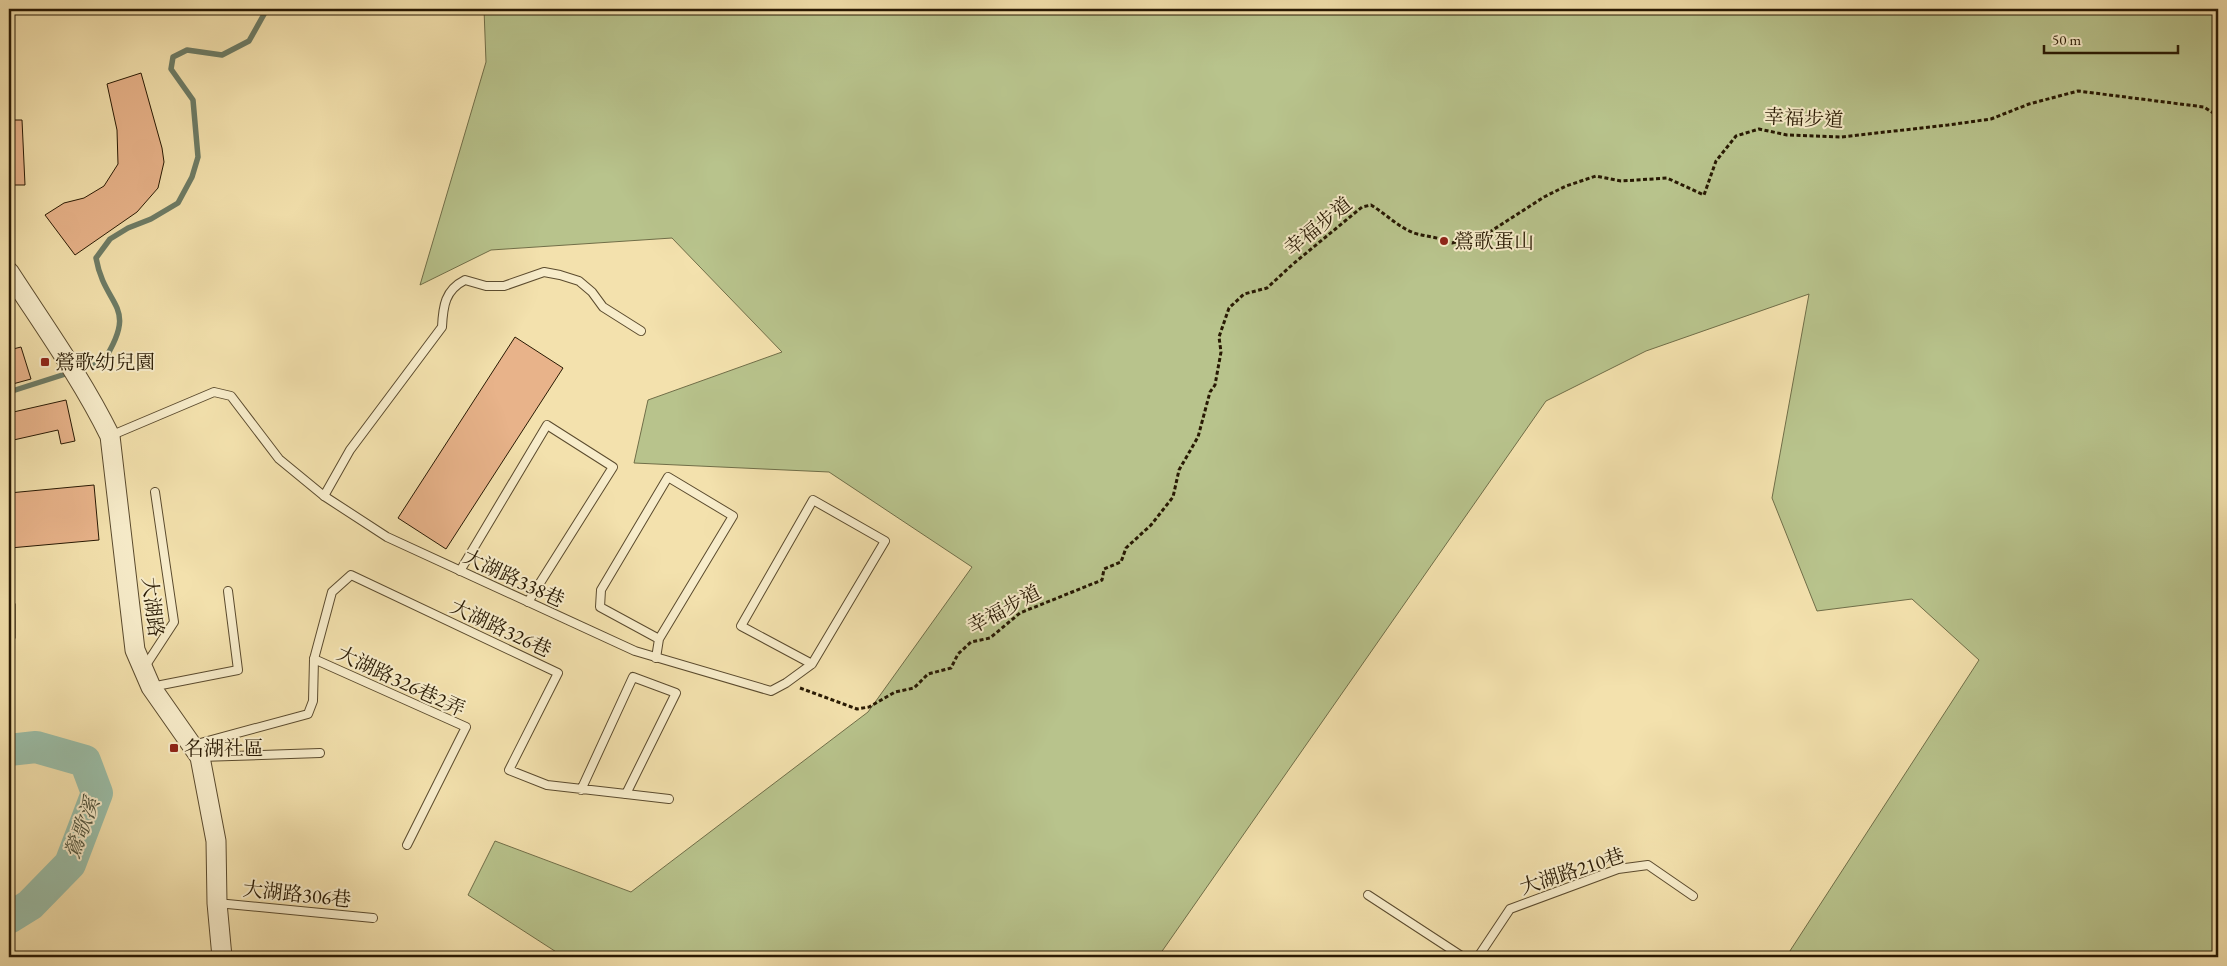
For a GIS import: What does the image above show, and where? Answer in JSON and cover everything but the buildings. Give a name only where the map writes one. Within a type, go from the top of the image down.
[{"type":"street","name":"大湖路","points":[[9,272],[62,353],[100,415],[110,436],[135,650],[151,687],[196,751],[216,841],[217,903],[222,957]]},
{"type":"lane","points":[[324,496],[350,450],[442,327],[442,308],[447,296],[455,285],[465,280],[486,286],[504,286],[544,272],[579,281],[592,292],[602,307],[641,331]]},
{"type":"lane","name":"大湖路338巷","points":[[110,436],[214,392],[232,396],[279,459],[324,496],[386,537],[635,651],[771,691],[786,683],[812,664],[885,541],[813,500],[741,626],[812,664]]},
{"type":"lane","points":[[460,571],[547,424],[613,467],[528,602]]},
{"type":"lane","points":[[656,658],[659,639],[733,516],[668,478],[602,590],[600,607],[659,639]]},
{"type":"lane","points":[[143,670],[174,622],[155,492]]},
{"type":"lane","name":"大湖路326巷","points":[[196,751],[308,714],[313,700],[314,659],[332,592],[351,575],[558,673],[510,770],[547,785],[669,799]]},
{"type":"lane","points":[[151,687],[238,670],[228,590]]},
{"type":"lane","name":"大湖路326巷2弄","points":[[314,659],[466,727],[407,845]]},
{"type":"lane","points":[[581,790],[633,677],[676,693],[626,794]]},
{"type":"lane","points":[[196,751],[320,753]]},
{"type":"lane","name":"大湖路210巷","points":[[1478,957],[1510,909],[1618,869],[1648,865],[1692,896]]},
{"type":"lane","points":[[1368,896],[1463,957]]},
{"type":"lane","name":"大湖路306巷","points":[[217,903],[373,918]]},
{"type":"path","name":"幸福步道","points":[[786,683],[857,709],[869,707],[894,692],[914,688],[928,674],[951,668],[958,654],[972,642],[990,638],[1020,613],[1102,580],[1104,569],[1121,562],[1126,548],[1151,525],[1173,497],[1179,470],[1198,437],[1210,392],[1215,385],[1222,352],[1219,336],[1229,308],[1244,294],[1267,288],[1362,207],[1372,205],[1388,215],[1396,223],[1414,233],[1442,238],[1452,243],[1485,235],[1544,197],[1566,186],[1596,176],[1620,181],[1667,178],[1704,195],[1716,161],[1736,136],[1759,130],[1787,136],[1841,137],[1948,125],[1991,119],[2029,104],[2078,91],[2204,107],[2218,116]]},
{"type":"green space","points":[[484,9],[2218,9],[2218,957],[1786,957],[1979,660],[1912,599],[1817,611],[1772,498],[1809,294],[1646,351],[1546,401],[1158,957],[564,957],[468,895],[495,841],[631,892],[868,712],[972,567],[829,472],[634,463],[648,400],[782,352],[672,238],[491,250],[420,285],[486,62]]},
{"type":"waterway","points":[[9,392],[103,362],[114,343],[119,328],[119,317],[117,307],[100,275],[96,258],[110,239],[128,228],[151,219],[178,203],[192,177],[198,157],[193,100],[171,69],[173,57],[187,50],[222,55],[249,41],[267,9]]},
{"type":"waterway","name":"鶯歌溪","points":[[9,750],[36,747],[85,761],[97,793],[70,864],[30,905],[9,918]]},
{"type":"place","name":"鶯歌蛋山","points":[[1444,241]]},
{"type":"place","name":"鶯歌幼兒園","points":[[45,362]]},
{"type":"place","name":"名湖社區","points":[[174,748]]}]
